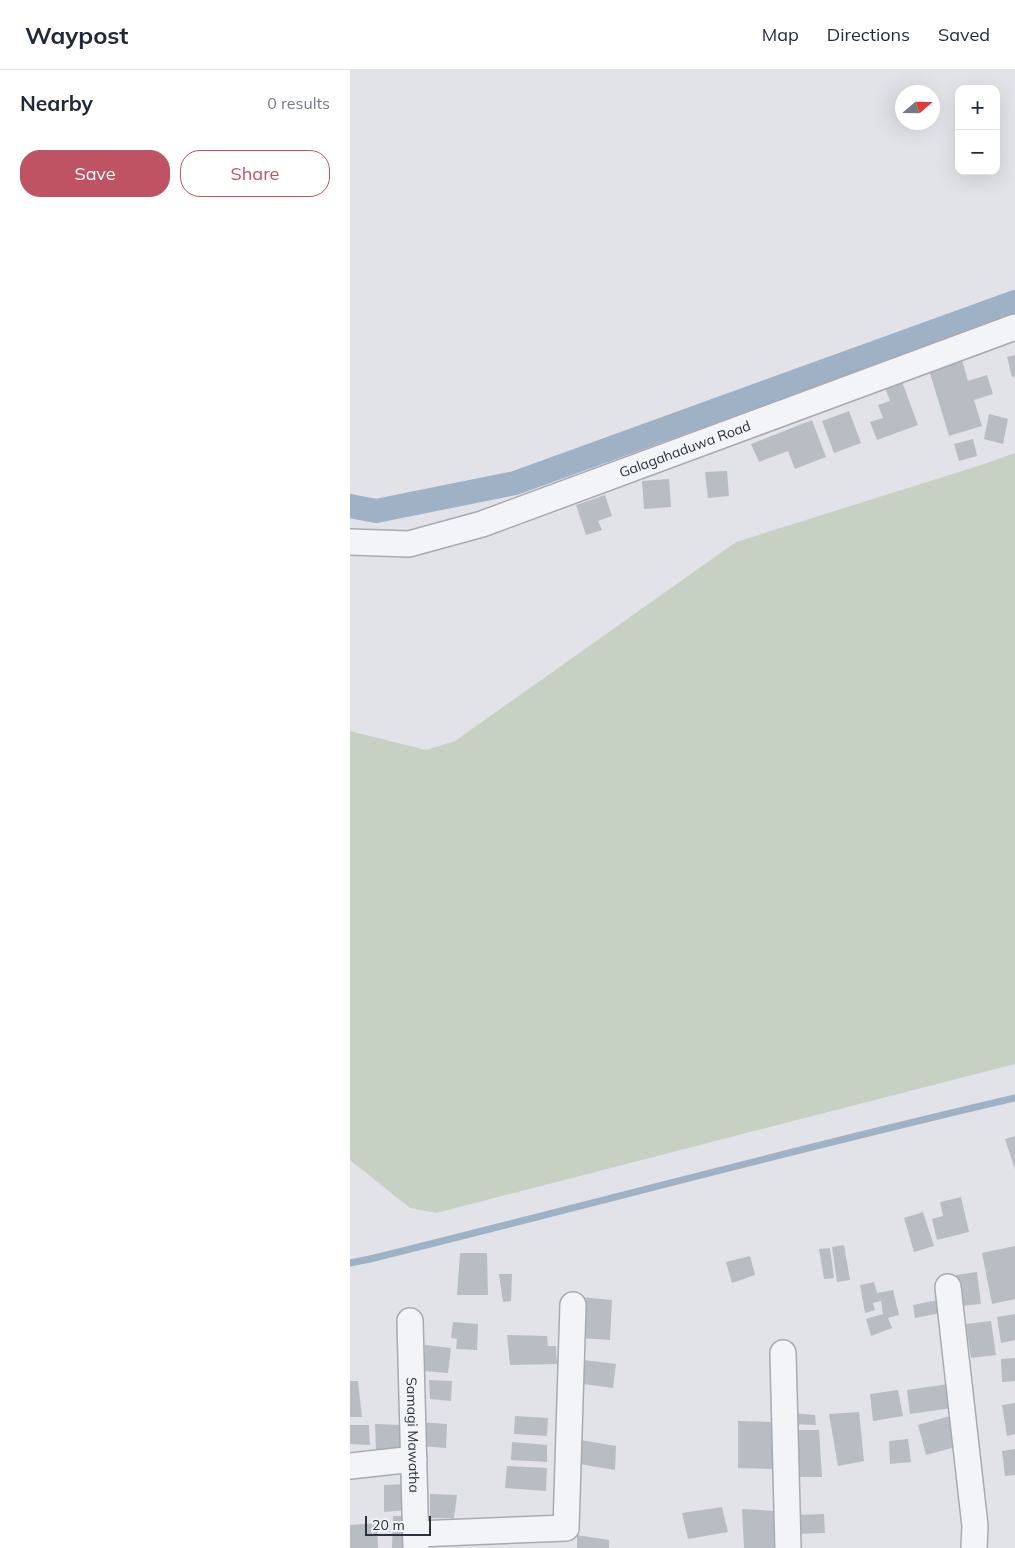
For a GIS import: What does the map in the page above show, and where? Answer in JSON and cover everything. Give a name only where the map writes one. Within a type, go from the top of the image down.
[{"type":"street","name":"Galagahaduwa Road","points":[[350,542],[409,544],[482,524],[1015,327]]},
{"type":"street","points":[[948,1287],[975,1526],[974,1548]]},
{"type":"street","points":[[416,1541],[566,1538],[573,1305]]},
{"type":"street","name":"Samagi Mawatha","points":[[410,1321],[416,1541]]},
{"type":"street","points":[[783,1353],[788,1548]]},
{"type":"street","points":[[350,1466],[414,1459]]},
{"type":"green space","points":[[1015,453],[1015,1064],[436,1213],[410,1208],[350,1160],[350,731],[426,750],[455,741],[736,542]]},
{"type":"building","points":[[1015,355],[1015,376],[1012,377],[1007,357]]},
{"type":"building","points":[[962,360],[968,381],[987,375],[993,394],[974,400],[982,426],[949,436],[929,370]]},
{"type":"building","points":[[901,379],[918,425],[877,440],[870,422],[883,418],[878,405],[890,401],[884,385]]},
{"type":"building","points":[[849,411],[861,443],[834,453],[822,421]]},
{"type":"building","points":[[989,414],[1008,419],[1003,444],[984,439]]},
{"type":"building","points":[[812,420],[826,457],[795,469],[788,451],[759,462],[751,444]]},
{"type":"building","points":[[973,439],[977,456],[959,461],[954,444]]},
{"type":"building","points":[[727,471],[729,496],[708,498],[705,472]]},
{"type":"building","points":[[669,479],[671,507],[644,509],[642,481]]},
{"type":"building","points":[[605,495],[612,516],[598,521],[602,530],[586,535],[576,505]]},
{"type":"building","points":[[1015,1136],[1015,1169],[1005,1139]]},
{"type":"building","points":[[961,1197],[969,1232],[937,1240],[932,1219],[943,1216],[940,1202]]},
{"type":"building","points":[[923,1212],[934,1246],[914,1252],[904,1218]]},
{"type":"building","points":[[844,1245],[850,1280],[837,1282],[832,1247]]},
{"type":"building","points":[[1015,1246],[1015,1299],[992,1304],[982,1253]]},
{"type":"building","points":[[830,1248],[834,1278],[824,1279],[819,1249]]},
{"type":"building","points":[[460,1253],[487,1253],[488,1295],[457,1295]]},
{"type":"building","points":[[750,1256],[755,1275],[732,1283],[726,1262]]},
{"type":"building","points":[[977,1272],[981,1304],[960,1306],[956,1275]]},
{"type":"building","points":[[499,1274],[512,1274],[511,1301],[503,1302]]},
{"type":"building","points":[[874,1282],[877,1293],[893,1290],[899,1315],[888,1318],[892,1328],[871,1336],[866,1319],[883,1314],[881,1301],[873,1303],[875,1310],[865,1313],[860,1285]]},
{"type":"building","points":[[581,1297],[612,1300],[610,1340],[581,1338]]},
{"type":"building","points":[[938,1300],[941,1313],[915,1318],[913,1305]]},
{"type":"building","points":[[1015,1314],[1015,1340],[1001,1343],[997,1317]]},
{"type":"building","points":[[991,1321],[996,1355],[971,1358],[966,1324]]},
{"type":"building","points":[[453,1322],[478,1324],[477,1350],[456,1349],[457,1339],[451,1338]]},
{"type":"building","points":[[507,1335],[547,1336],[548,1346],[556,1346],[557,1364],[510,1365]]},
{"type":"building","points":[[425,1345],[451,1348],[448,1373],[424,1371]]},
{"type":"building","points":[[1015,1358],[1015,1381],[1002,1382],[1001,1359]]},
{"type":"building","points":[[584,1360],[616,1364],[613,1388],[584,1384]]},
{"type":"building","points":[[429,1380],[452,1381],[451,1401],[430,1399]]},
{"type":"building","points":[[350,1381],[358,1381],[362,1417],[350,1417]]},
{"type":"building","points":[[948,1384],[952,1408],[910,1414],[907,1390]]},
{"type":"building","points":[[898,1390],[903,1416],[873,1421],[870,1394]]},
{"type":"building","points":[[1015,1403],[1015,1434],[1007,1436],[1002,1405]]},
{"type":"building","points":[[859,1412],[864,1461],[838,1466],[829,1414]]},
{"type":"building","points":[[791,1413],[815,1415],[816,1425],[791,1424]]},
{"type":"building","points":[[515,1416],[548,1418],[547,1436],[514,1434]]},
{"type":"building","points":[[950,1416],[959,1446],[926,1455],[918,1425]]},
{"type":"building","points":[[738,1421],[773,1422],[773,1469],[738,1468]]},
{"type":"building","points":[[420,1422],[447,1424],[446,1448],[421,1446]]},
{"type":"building","points":[[375,1424],[402,1425],[402,1450],[376,1450]]},
{"type":"building","points":[[350,1425],[369,1425],[370,1445],[350,1444]]},
{"type":"building","points":[[789,1430],[819,1430],[822,1477],[791,1477]]},
{"type":"building","points":[[575,1439],[616,1446],[615,1470],[573,1463]]},
{"type":"building","points":[[908,1439],[911,1462],[890,1464],[889,1441]]},
{"type":"building","points":[[512,1442],[547,1445],[547,1462],[511,1460]]},
{"type":"building","points":[[1015,1449],[1015,1475],[1005,1476],[1002,1451]]},
{"type":"building","points":[[507,1466],[547,1468],[546,1491],[505,1488]]},
{"type":"building","points":[[409,1484],[408,1510],[384,1512],[384,1485]]},
{"type":"building","points":[[430,1494],[457,1495],[454,1518],[430,1518]]},
{"type":"building","points":[[722,1507],[728,1532],[688,1539],[682,1513]]},
{"type":"building","points":[[742,1509],[776,1511],[778,1548],[744,1548]]},
{"type":"building","points":[[824,1514],[825,1533],[794,1534],[794,1515]]},
{"type":"building","points":[[393,1516],[414,1516],[414,1548],[392,1548]]},
{"type":"building","points":[[377,1523],[378,1548],[350,1548],[350,1525]]},
{"type":"building","points":[[577,1535],[609,1540],[609,1548],[577,1548]]},
{"type":"waterway","points":[[350,506],[376,511],[515,483],[1015,302]]},
{"type":"waterway","points":[[350,1263],[1015,1098]]}]
